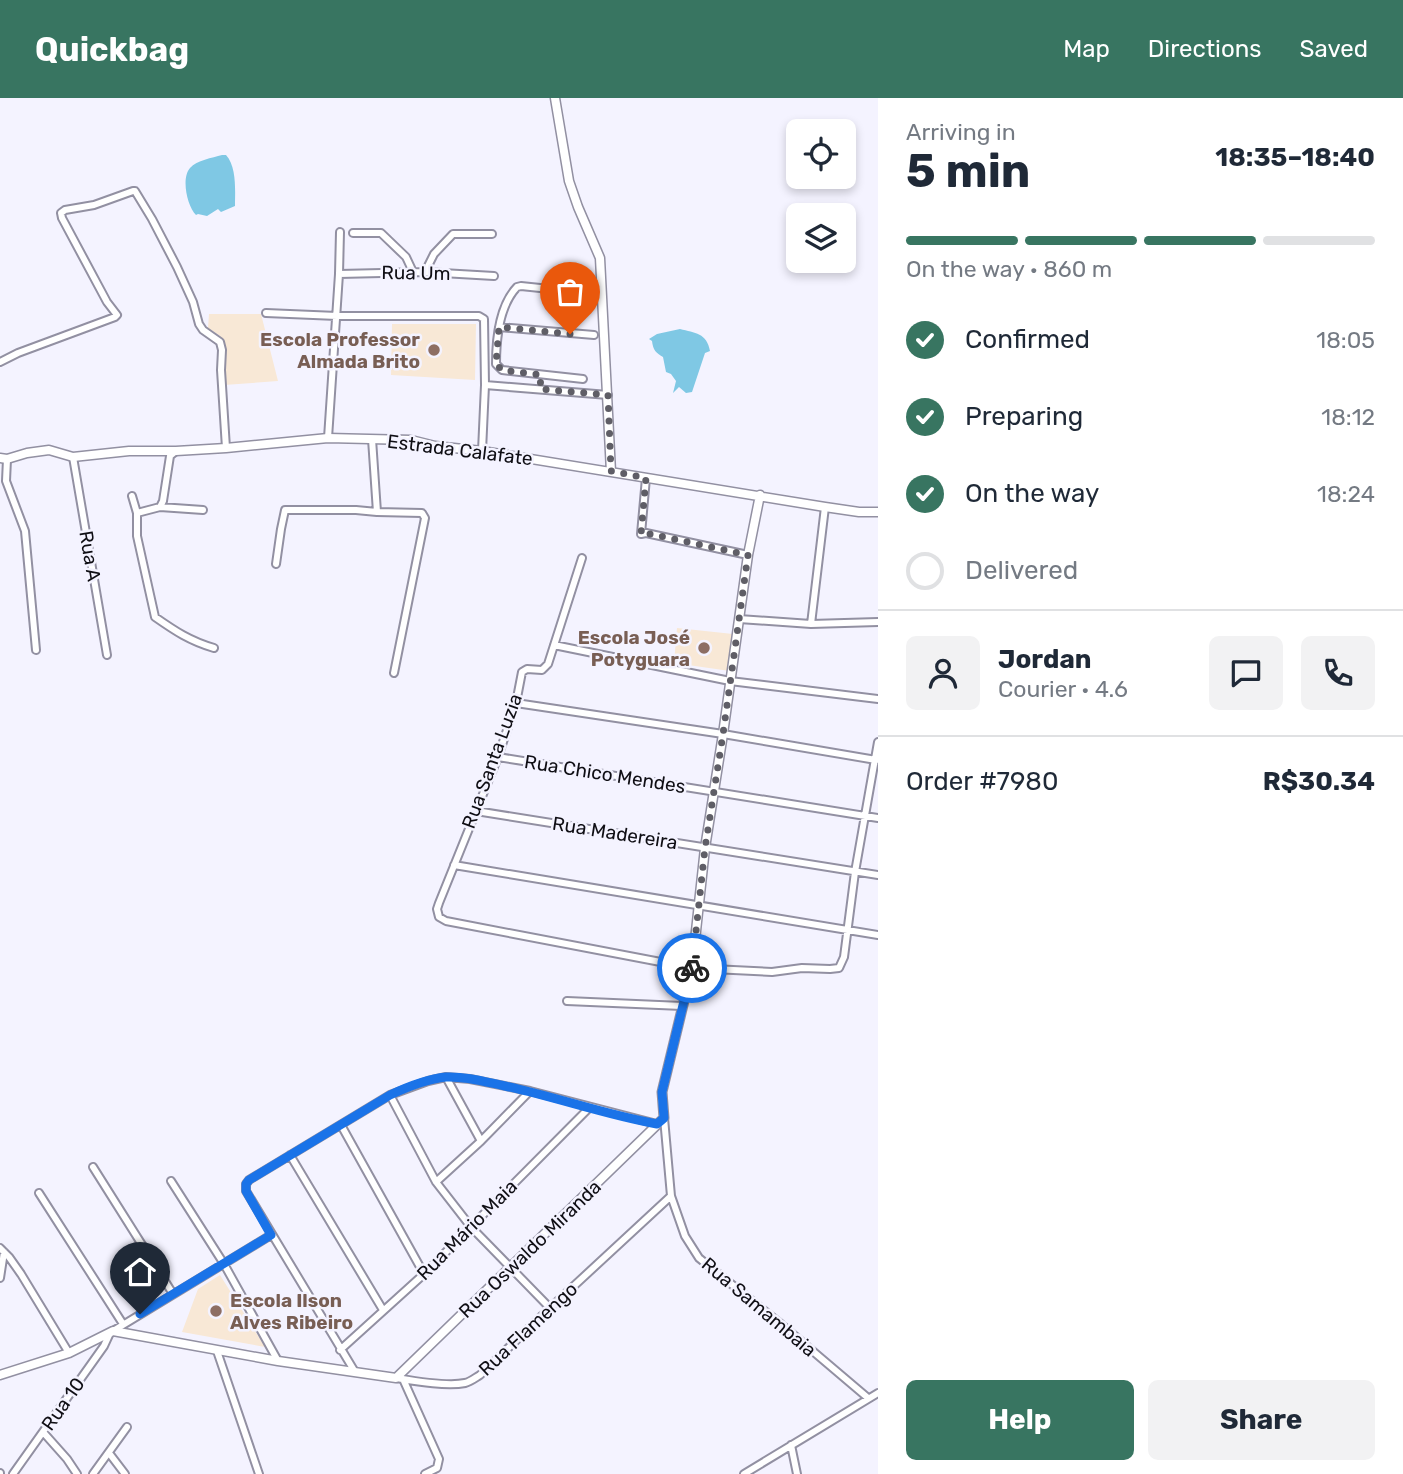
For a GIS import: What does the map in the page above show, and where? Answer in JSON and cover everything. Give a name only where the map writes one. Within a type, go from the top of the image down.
[{"type":"street","points":[[555,98],[569,181],[600,258],[611,471]]},
{"type":"street","points":[[0,362],[115,317],[117,314],[107,302],[61,214],[65,210],[94,205],[133,191],[138,193],[193,302],[199,324],[220,342],[226,448]]},
{"type":"street","points":[[328,438],[341,232]]},
{"type":"street","points":[[353,233],[378,232],[383,235],[406,257],[413,272]]},
{"type":"street","points":[[425,272],[434,254],[453,234],[492,233]]},
{"type":"street","name":"Rua Um","points":[[339,274],[425,272],[494,276]]},
{"type":"street","points":[[583,379],[502,370],[498,368],[496,358],[499,327],[506,304],[517,288],[522,286],[588,293]]},
{"type":"street","points":[[266,313],[479,316],[484,319],[482,451]]},
{"type":"street","points":[[499,327],[594,335]]},
{"type":"street","points":[[540,389],[541,375]]},
{"type":"street","points":[[485,385],[608,395]]},
{"type":"street","name":"Estrada Calafate","points":[[4,459],[49,450],[73,457],[129,451],[226,448],[328,438],[411,440],[825,507],[878,512]]},
{"type":"street","points":[[372,439],[377,512]]},
{"type":"street","points":[[160,507],[170,456],[176,451]]},
{"type":"street","name":"Rua A","points":[[73,457],[107,655]]},
{"type":"street","points":[[4,459],[6,481],[25,531],[36,650]]},
{"type":"street","points":[[646,478],[641,534],[748,555]]},
{"type":"street","name":"Rua Samambaia","points":[[760,495],[748,555],[705,848],[692,968],[662,1092],[661,1121],[671,1196],[685,1236],[699,1258],[868,1398]]},
{"type":"street","points":[[132,496],[137,536],[155,617],[195,643],[214,648]]},
{"type":"street","points":[[136,513],[160,507],[203,510]]},
{"type":"street","points":[[811,624],[825,507]]},
{"type":"street","points":[[276,564],[283,517],[287,509],[422,513],[425,520],[394,673]]},
{"type":"street","name":"Rua Santa Luzia","points":[[582,558],[548,664],[545,669],[527,669],[522,672],[516,703],[498,757],[439,903],[439,916],[446,921],[692,968]]},
{"type":"street","points":[[739,619],[811,624],[878,622]]},
{"type":"street","points":[[554,645],[730,681],[878,699]]},
{"type":"street","points":[[516,703],[723,734],[876,761]]},
{"type":"street","points":[[692,968],[772,972],[802,968],[835,969],[841,964],[878,742]]},
{"type":"street","name":"Rua Chico Mendes","points":[[498,757],[878,818]]},
{"type":"street","name":"Rua Madereira","points":[[476,811],[878,874]]},
{"type":"street","points":[[454,865],[878,935]]},
{"type":"street","points":[[567,1001],[682,1006]]},
{"type":"street","points":[[355,1372],[246,1191],[249,1180],[390,1095],[446,1077],[530,1091],[590,1107],[661,1121]]},
{"type":"street","points":[[446,1077],[481,1141]]},
{"type":"street","points":[[436,1182],[530,1091]]},
{"type":"street","points":[[390,1095],[436,1182],[471,1227],[550,1308]]},
{"type":"street","name":"Rua Mário Maia","points":[[341,1350],[424,1274],[590,1107]]},
{"type":"street","name":"Rua Oswaldo Miranda","points":[[399,1379],[661,1121]]},
{"type":"street","points":[[341,1125],[424,1274]]},
{"type":"street","points":[[290,1155],[383,1310]]},
{"type":"street","points":[[93,1167],[173,1294]]},
{"type":"street","points":[[171,1181],[224,1264],[278,1361]]},
{"type":"street","points":[[39,1193],[123,1324]]},
{"type":"street","name":"Rua Flamengo","points":[[112,1332],[399,1379],[467,1383],[480,1375],[671,1196]]},
{"type":"street","points":[[0,1375],[69,1353],[112,1332],[271,1235]]},
{"type":"street","points":[[0,1278],[2,1250]]},
{"type":"street","points":[[2,1250],[21,1275],[69,1353]]},
{"type":"street","name":"Rua 10","points":[[13,1474],[112,1332]]},
{"type":"street","points":[[218,1351],[259,1474]]},
{"type":"street","points":[[399,1379],[439,1459],[437,1468],[425,1474]]},
{"type":"street","points":[[744,1474],[878,1393]]},
{"type":"street","points":[[93,1474],[127,1427]]},
{"type":"street","points":[[43,1432],[77,1474]]},
{"type":"street","points":[[791,1445],[797,1474]]},
{"type":"street","points":[[109,1452],[125,1474]]},
{"type":"shaded area","points":[[209,314],[261,314],[278,381],[224,385],[223,347],[220,336],[208,328]]},
{"type":"shaded area","name":"Escola Professor Almada Brito","points":[[392,324],[476,324],[475,380],[391,375]]},
{"type":"shaded area","name":"Escola José Potyguara","points":[[677,628],[733,634],[730,671],[674,663]]},
{"type":"shaded area","name":"Escola Ilson Alves Ribeiro","points":[[220,1275],[265,1347],[182,1332],[198,1289]]},
{"type":"water","points":[[226,155],[232,166],[235,206],[221,212],[218,209],[207,216],[196,215],[186,192],[187,173],[197,163]]},
{"type":"water","points":[[680,329],[703,337],[710,351],[705,353],[692,392],[686,393],[679,387],[673,393],[676,381],[666,372],[663,357],[655,351],[649,339],[657,334]]},
{"type":"way so far","points":[[570,334],[499,327],[496,364],[502,370],[541,375],[540,389],[608,395],[611,471],[646,478],[641,534],[748,555],[705,848],[692,968]]},
{"type":"place","name":"Escola Professor Almada Brito","points":[[434,350]]},
{"type":"place","name":"Escola José Potyguara","points":[[704,648]]},
{"type":"place","name":"Escola Ilson Alves Ribeiro","points":[[216,1311]]},
{"type":"route","points":[[140,1314],[271,1235],[246,1191],[249,1180],[390,1095],[408,1087],[446,1077],[470,1079],[530,1091],[657,1124],[664,1118],[662,1092],[692,968]]}]
